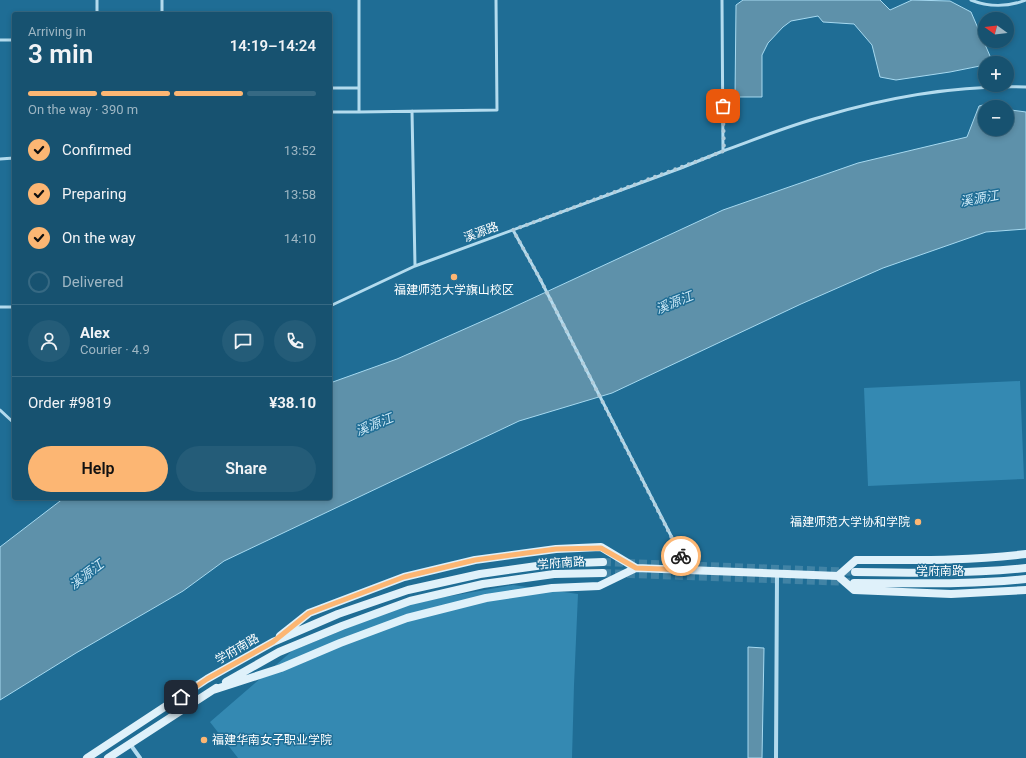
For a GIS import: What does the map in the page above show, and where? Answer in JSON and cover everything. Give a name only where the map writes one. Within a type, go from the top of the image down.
[{"type":"main road","points":[[273,642],[309,613],[404,577],[475,560],[556,549],[601,548],[636,568],[838,576],[854,590],[952,594],[1026,590]]},
{"type":"main road","points":[[838,576],[856,560],[988,559],[1026,554]]},
{"type":"main road","name":"学府南路","points":[[87,758],[207,679],[273,642],[338,614],[408,590],[480,574],[551,564],[603,562]]},
{"type":"main road","points":[[213,690],[281,668],[407,618],[486,598],[552,588],[599,586],[636,568]]},
{"type":"main road","name":"学府南路","points":[[855,572],[948,573],[990,572],[1026,568]]},
{"type":"main road","name":"学府南路","points":[[112,757],[129,744],[213,690],[279,652],[342,626],[410,601],[483,584],[554,574],[603,573]]},
{"type":"main road","name":"学府南路","points":[[854,583],[957,583],[1026,579]]},
{"type":"street","points":[[776,758],[777,574]]},
{"type":"street","points":[[129,744],[140,758]]},
{"type":"lane","points":[[97,0],[97,12]]},
{"type":"lane","points":[[162,0],[162,12]]},
{"type":"lane","points":[[359,0],[359,112]]},
{"type":"lane","points":[[332,112],[497,110],[496,0]]},
{"type":"lane","points":[[722,0],[724,151]]},
{"type":"lane","points":[[971,0],[999,6],[1026,0]]},
{"type":"lane","points":[[0,40],[12,40]]},
{"type":"lane","name":"溪源路","points":[[332,305],[415,266],[724,151],[821,117],[882,101],[918,94],[956,90],[1026,87]]},
{"type":"lane","points":[[332,88],[359,88]]},
{"type":"lane","points":[[412,111],[415,266]]},
{"type":"lane","points":[[0,158],[12,158]]},
{"type":"lane","points":[[513,230],[539,277],[688,570]]},
{"type":"lane","points":[[0,307],[12,307]]},
{"type":"lane","points":[[0,410],[12,421]]},
{"type":"shaded area","points":[[1020,381],[1024,479],[868,486],[864,388]]},
{"type":"shaded area","points":[[513,585],[578,594],[572,758],[238,758],[210,722],[292,651],[406,604]]},
{"type":"water","points":[[743,0],[880,0],[890,10],[912,0],[950,1],[971,12],[978,28],[978,48],[987,48],[990,56],[978,56],[978,66],[950,72],[896,80],[880,77],[872,45],[854,24],[823,22],[818,16],[791,21],[768,43],[762,55],[762,97],[735,97],[736,5]]},
{"type":"water","name":"溪源江","points":[[978,109],[978,136],[1014,136],[1014,110],[1026,112],[1026,229],[986,232],[883,268],[801,304],[612,393],[519,421],[224,561],[183,591],[76,653],[0,700],[0,547],[61,500],[332,500],[332,382],[397,359],[503,312],[723,210],[858,163],[967,137]]},
{"type":"water","points":[[748,647],[764,648],[762,758],[748,758]]},
{"type":"tunnel","points":[[603,562],[855,572]]},
{"type":"tunnel","points":[[603,573],[850,582]]},
{"type":"way so far","points":[[681,556],[539,277],[513,230],[724,151],[723,106]]},
{"type":"place","name":"福建师范大学旗山校区","points":[[454,277]]},
{"type":"place","name":"福建师范大学协和学院","points":[[918,522]]},
{"type":"place","name":"福建华南女子职业学院","points":[[204,740]]},
{"type":"route","points":[[181,697],[207,679],[273,642],[309,613],[404,577],[475,560],[556,549],[601,548],[636,568],[688,570],[681,556]]}]
